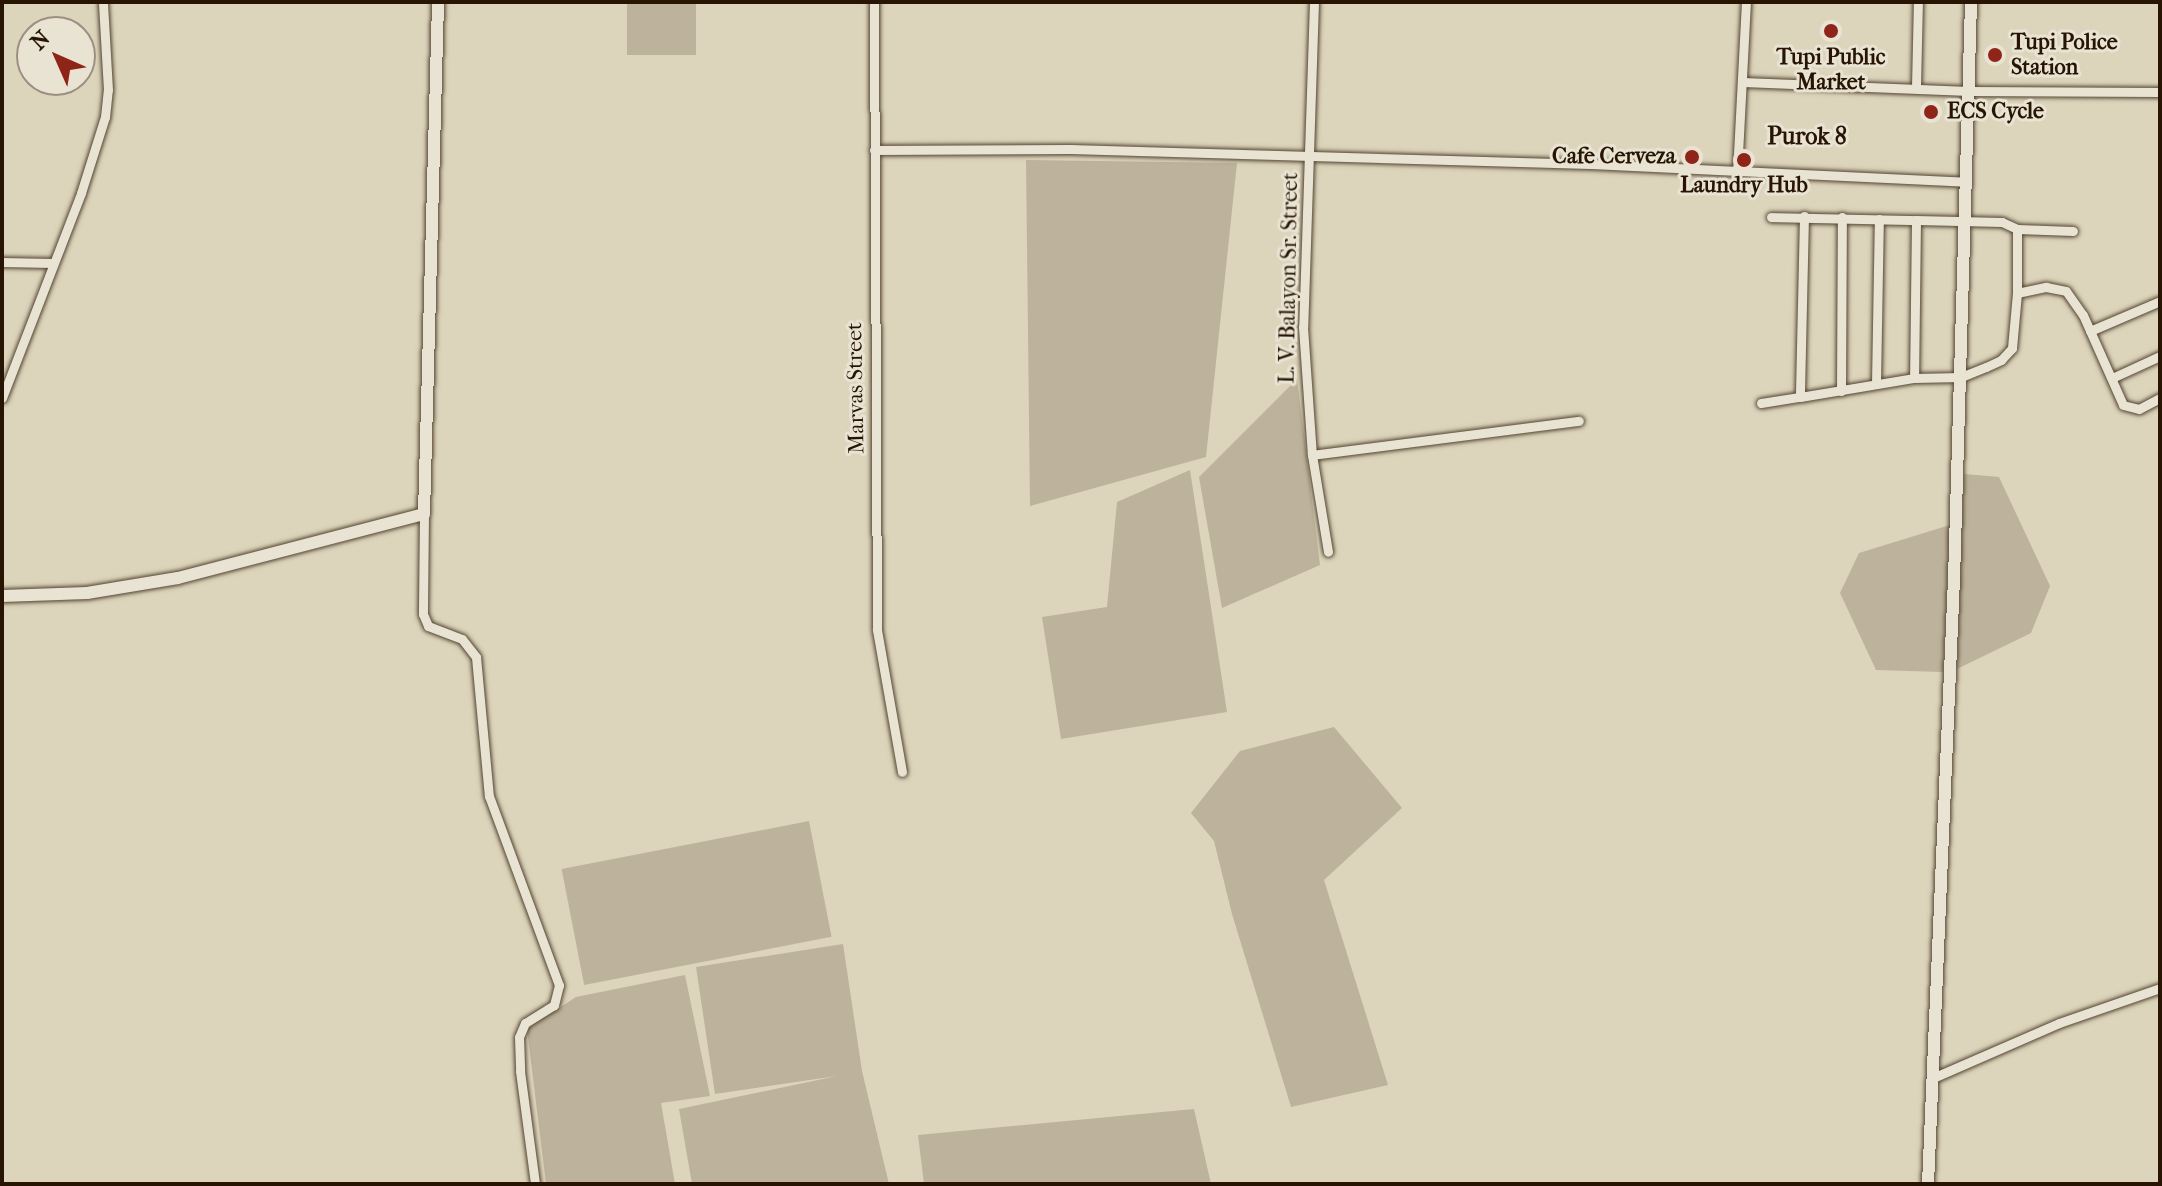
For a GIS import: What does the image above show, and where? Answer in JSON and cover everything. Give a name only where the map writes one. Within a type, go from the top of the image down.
[{"type":"street","points":[[2,398],[81,193],[105,117],[108,90],[103,2]]},
{"type":"street","points":[[438,2],[423,614],[428,626],[462,639],[476,657],[489,796],[559,985],[554,1005],[525,1023],[519,1037],[520,1071],[535,1184]]},
{"type":"street","name":"Marvas Street","points":[[874,2],[877,630],[902,772]]},
{"type":"street","name":"L. V. Balayon Sr. Street","points":[[1314,2],[1303,327],[1312,455],[1328,552]]},
{"type":"street","points":[[1737,173],[1746,2]]},
{"type":"street","points":[[1916,87],[1918,2]]},
{"type":"street","points":[[1928,1184],[1935,1077],[1961,377],[1971,2]]},
{"type":"street","points":[[1743,82],[1969,91],[2160,92]]},
{"type":"street","points":[[874,150],[1070,149],[1590,164],[1967,182]]},
{"type":"street","points":[[1800,397],[1804,216]]},
{"type":"street","points":[[1771,217],[1966,220],[2006,222],[2017,229],[2073,231]]},
{"type":"street","points":[[1841,391],[1842,217]]},
{"type":"street","points":[[1876,384],[1879,219]]},
{"type":"street","points":[[1914,378],[1916,220]]},
{"type":"street","points":[[1761,403],[1914,378],[1961,377],[2008,354],[2014,343],[2017,229]]},
{"type":"street","points":[[2,262],[52,263]]},
{"type":"street","points":[[2017,293],[2060,287],[2078,305],[2128,409],[2139,409],[2160,398]]},
{"type":"street","points":[[2090,331],[2160,301]]},
{"type":"street","points":[[2112,378],[2160,356]]},
{"type":"street","points":[[1312,455],[1579,421]]},
{"type":"street","points":[[2,596],[87,593],[178,578],[424,514]]},
{"type":"street","points":[[1935,1077],[2059,1023],[2160,988]]},
{"type":"shaded area","points":[[627,2],[696,2],[696,55],[627,55]]},
{"type":"shaded area","points":[[1026,160],[1237,163],[1206,457],[1030,506]]},
{"type":"shaded area","points":[[1297,379],[1320,565],[1222,608],[1199,477]]},
{"type":"shaded area","points":[[1190,470],[1227,712],[1061,739],[1042,617],[1107,607],[1117,502]]},
{"type":"shaded area","points":[[1964,474],[1999,477],[2050,586],[2031,633],[1957,669]]},
{"type":"shaded area","points":[[1950,525],[1943,672],[1876,670],[1840,593],[1859,553]]},
{"type":"shaded area","points":[[1334,727],[1402,808],[1324,880],[1388,1085],[1291,1107],[1232,914],[1214,841],[1191,813],[1240,751]]},
{"type":"shaded area","points":[[809,821],[832,937],[584,985],[562,869]]},
{"type":"shaded area","points":[[843,944],[862,1071],[889,1184],[692,1184],[679,1109],[837,1076],[715,1094],[696,967]]},
{"type":"shaded area","points":[[685,975],[710,1096],[661,1103],[675,1184],[546,1184],[527,1029],[576,997]]},
{"type":"shaded area","points":[[1194,1109],[1211,1184],[924,1184],[918,1135]]},
{"type":"place","name":"Tupi Public Market","points":[[1831,31]]},
{"type":"place","name":"Tupi Police Station","points":[[1995,55]]},
{"type":"place","name":"ECS Cycle","points":[[1931,112]]},
{"type":"place","name":"Cafe Cerveza","points":[[1692,157]]},
{"type":"place","name":"Laundry Hub","points":[[1744,160]]},
{"type":"district","name":"Purok 8","points":[[1807,137]]}]
